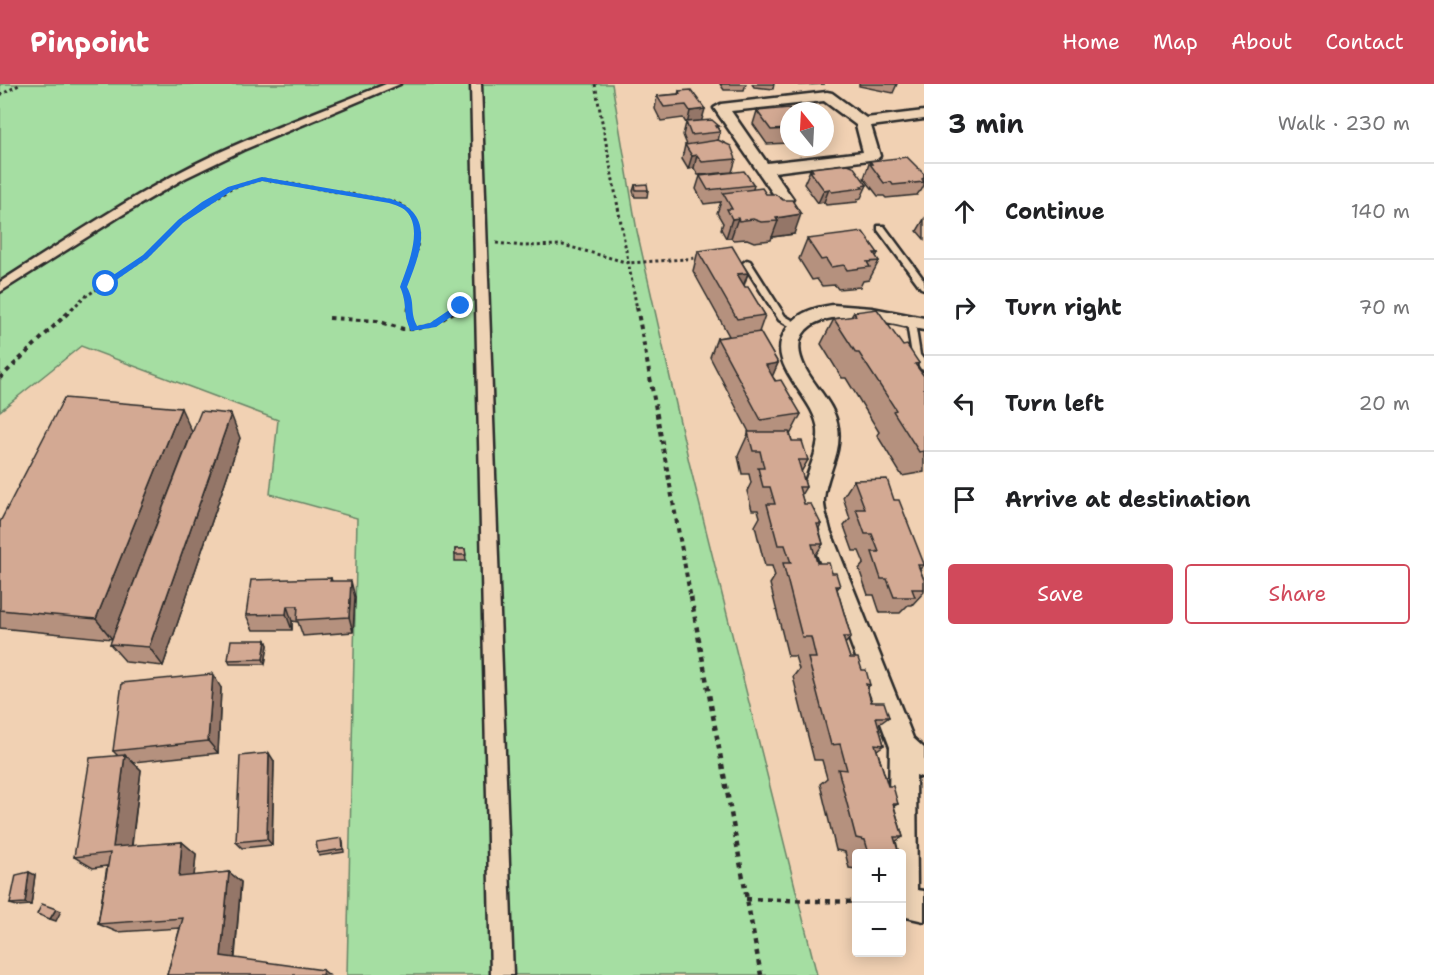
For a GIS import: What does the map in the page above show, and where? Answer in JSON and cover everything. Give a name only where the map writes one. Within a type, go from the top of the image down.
[{"type":"street","points":[[0,288],[118,212],[181,176],[239,148],[395,84]]},
{"type":"street","points":[[476,84],[501,975]]},
{"type":"street","points":[[764,168],[872,156],[863,123],[827,96],[721,108],[785,199]]},
{"type":"street","points":[[863,123],[924,115]]},
{"type":"street","points":[[917,324],[853,311],[832,310],[814,314],[796,326],[789,342],[791,360],[821,406],[828,426],[828,445],[812,501],[819,530],[914,756],[902,901],[924,906]]},
{"type":"lane","points":[[880,228],[924,286]]},
{"type":"lane","points":[[747,263],[782,318],[796,326]]},
{"type":"lane","points":[[917,324],[916,355],[924,367]]},
{"type":"path","points":[[0,95],[21,84]]},
{"type":"path","points":[[595,84],[761,975]]},
{"type":"path","points":[[0,378],[83,298],[146,256],[181,221],[231,188],[262,179],[391,201],[407,208],[416,220],[417,251],[404,287],[410,300],[408,315],[414,329]]},
{"type":"path","points":[[504,244],[563,245],[629,263],[706,258]]},
{"type":"path","points":[[329,318],[377,321],[403,329],[414,329],[433,326],[461,306]]},
{"type":"path","points":[[746,899],[852,902]]},
{"type":"green space","points":[[0,84],[612,84],[637,231],[689,462],[817,975],[347,975],[357,518],[270,494],[278,420],[81,346],[0,411]]},
{"type":"building","points":[[691,90],[705,109],[690,111],[686,105],[664,107],[657,96],[680,94],[679,91]]},
{"type":"building","points":[[780,109],[780,130],[771,130],[757,111]]},
{"type":"building","points":[[712,120],[719,126],[716,126],[720,132],[691,135],[686,122]]},
{"type":"building","points":[[718,140],[731,146],[736,159],[702,162],[697,155],[692,156],[685,145]]},
{"type":"building","points":[[907,157],[924,174],[922,179],[924,182],[893,185],[891,182],[884,183],[870,164],[872,164],[870,161]]},
{"type":"building","points":[[848,164],[853,166],[867,185],[861,186],[863,188],[832,192],[829,189],[824,190],[810,171],[813,171],[811,168]]},
{"type":"building","points":[[744,171],[754,185],[708,190],[700,176]]},
{"type":"building","points":[[647,184],[648,190],[636,190],[635,185]]},
{"type":"building","points":[[762,188],[766,194],[775,194],[783,200],[792,200],[801,214],[776,218],[778,221],[732,219],[727,209],[732,209],[723,193]]},
{"type":"building","points":[[863,232],[878,253],[874,253],[879,261],[867,262],[870,267],[847,270],[844,265],[831,267],[826,259],[821,260],[807,239]]},
{"type":"building","points":[[732,246],[748,273],[737,274],[765,315],[737,319],[698,251]]},
{"type":"building","points":[[877,309],[903,346],[907,345],[919,363],[915,364],[924,376],[924,451],[919,452],[893,411],[896,410],[834,319],[856,316],[854,312]]},
{"type":"building","points":[[760,332],[778,363],[766,365],[775,381],[781,380],[801,414],[761,420],[717,338]]},
{"type":"building","points":[[64,398],[181,408],[96,619],[0,610],[0,522]]},
{"type":"building","points":[[201,411],[231,414],[149,647],[110,644],[190,438]]},
{"type":"building","points":[[748,432],[789,432],[792,441],[802,441],[808,460],[798,460],[806,487],[799,487],[804,504],[811,504],[821,524],[817,524],[823,544],[812,544],[817,563],[829,563],[832,573],[836,573],[840,586],[836,586],[851,637],[843,637],[850,658],[858,658],[862,670],[866,670],[870,685],[866,684],[871,702],[884,702],[889,717],[876,717],[884,745],[875,744],[888,786],[893,786],[898,804],[893,804],[903,837],[894,837],[898,849],[868,849],[865,840],[856,838],[838,769],[847,770],[840,744],[831,745],[808,658],[816,658],[811,637],[802,637],[783,563],[791,563],[785,545],[778,545],[767,504],[775,504],[770,487],[763,487],[758,468],[764,468],[760,451],[753,451]]},
{"type":"building","points":[[887,479],[894,500],[899,500],[924,564],[918,565],[924,580],[924,589],[912,589],[915,597],[894,597],[887,579],[881,579],[872,552],[879,552],[872,534],[865,534],[856,509],[865,509],[854,480]]},
{"type":"building","points":[[455,549],[465,549],[466,555],[455,555]]},
{"type":"building","points":[[331,578],[330,581],[351,581],[349,617],[297,620],[298,606],[287,606],[286,614],[246,615],[251,580]]},
{"type":"building","points":[[231,640],[266,640],[263,659],[228,660]]},
{"type":"building","points":[[213,674],[208,741],[113,751],[122,683]]},
{"type":"building","points":[[269,753],[267,839],[236,842],[240,756]]},
{"type":"building","points":[[125,755],[113,847],[182,842],[179,877],[229,872],[221,956],[323,970],[322,975],[167,975],[183,918],[98,924],[110,853],[74,857],[90,758]]},
{"type":"building","points":[[342,838],[343,849],[318,853],[316,842]]},
{"type":"building","points":[[29,872],[25,903],[10,904],[16,875]]},
{"type":"building","points":[[42,904],[56,909],[50,919],[37,914]]},
{"type":"route","points":[[106,284],[146,256],[181,221],[204,204],[231,188],[262,179],[391,201],[407,208],[416,220],[417,251],[404,287],[410,300],[408,315],[414,329],[433,326],[461,306]]}]
